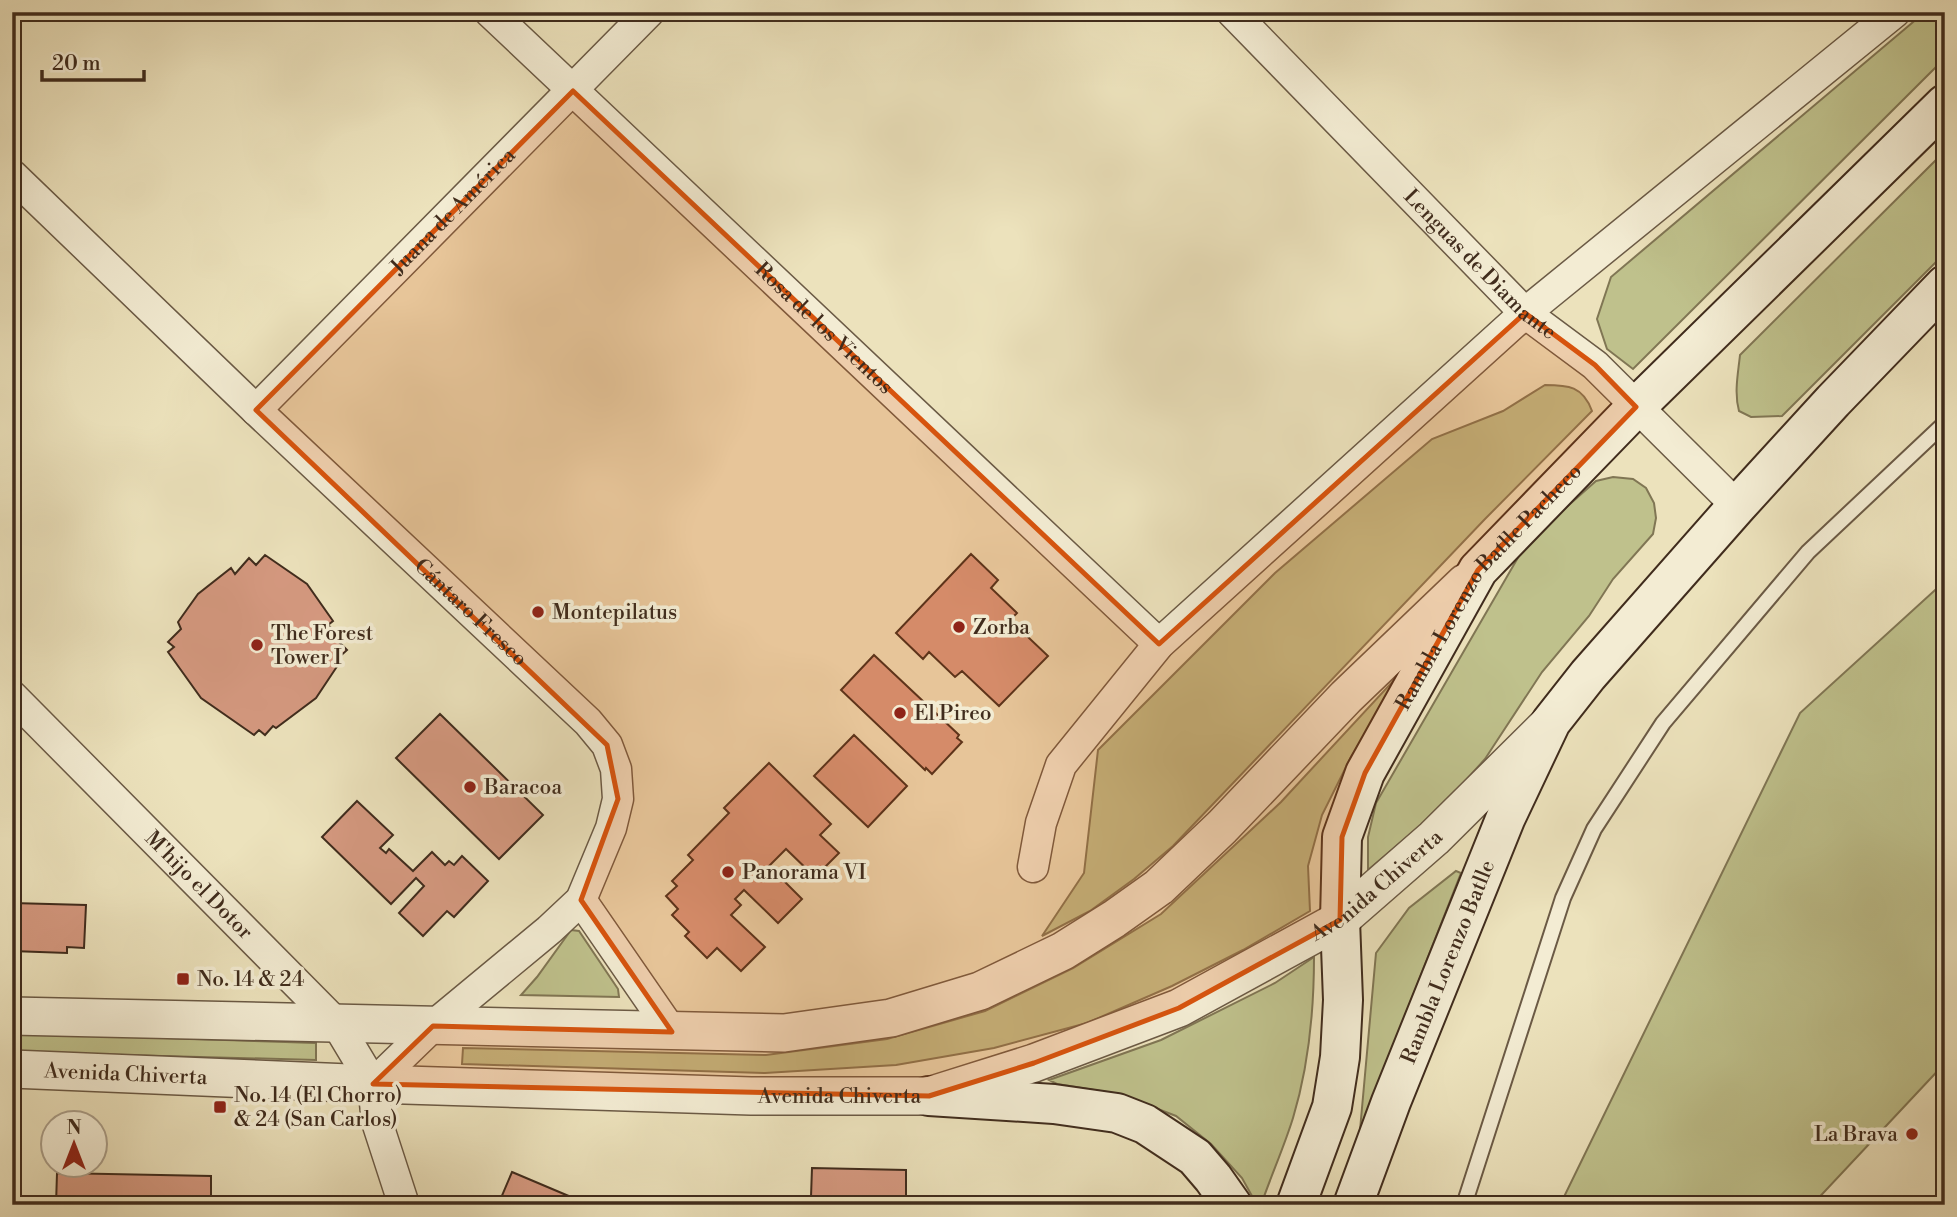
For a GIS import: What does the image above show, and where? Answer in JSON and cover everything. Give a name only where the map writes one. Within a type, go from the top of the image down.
[{"type":"main road","name":"Rambla Lorenzo Batlle Pacheco","points":[[1296,1205],[1332,1107],[1340,1057],[1343,1000],[1340,920],[1342,837],[1365,773],[1478,570],[1636,407],[1945,104]]},
{"type":"main road","points":[[1551,722],[1588,675],[1737,506],[1945,285]]},
{"type":"main road","name":"Rambla Lorenzo Batlle","points":[[1353,1205],[1506,817],[1551,722]]},
{"type":"main road","points":[[929,1096],[1054,1104],[1117,1113],[1145,1124],[1195,1157],[1232,1205]]},
{"type":"street","name":"Rosa de los Vientos","points":[[490,12],[1159,644]]},
{"type":"street","name":"Juana de América","points":[[256,410],[649,12]]},
{"type":"street","name":"Lenguas de Diamante","points":[[1232,12],[1525,313],[1595,365],[1737,506]]},
{"type":"street","points":[[1033,867],[1041,823],[1061,765],[1159,644],[1525,313],[1895,12]]},
{"type":"street","name":"Cántaro Fresco","points":[[12,175],[256,410],[588,722],[607,745],[616,769],[618,799],[611,828],[581,900],[433,1026],[373,1084]]},
{"type":"street","points":[[12,1016],[784,1033],[891,1018],[980,991],[1063,951],[1159,887],[1222,827],[1346,697],[1478,570]]},
{"type":"street","name":"M'hijo el Dotor","points":[[12,696],[337,1024],[373,1084],[377,1122],[404,1205]]},
{"type":"street","name":"Avenida Chiverta","points":[[12,1069],[751,1096],[929,1096],[1034,1063],[1179,1008],[1340,920],[1434,838],[1551,722]]},
{"type":"street","points":[[581,900],[672,1032]]},
{"type":"lane","points":[[1464,1205],[1563,898],[1594,830],[1663,723],[1808,552],[1945,423]]},
{"type":"highlighted area","points":[[573,91],[1159,644],[1525,313],[1595,365],[1636,407],[1478,570],[1365,773],[1342,837],[1340,920],[1179,1008],[1034,1063],[929,1096],[373,1084],[433,1026],[672,1032],[581,900],[618,799],[607,745],[256,410]]},
{"type":"green space","points":[[1925,12],[1945,12],[1945,58],[1633,369],[1607,349],[1597,319],[1611,277]]},
{"type":"green space","points":[[1945,151],[1945,253],[1782,416],[1751,417],[1739,411],[1737,390],[1740,355]]},
{"type":"green space","points":[[1545,385],[1574,389],[1584,396],[1592,411],[1485,519],[1173,846],[1090,911],[1042,936],[1084,873],[1098,750],[1275,573],[1432,439],[1503,411]]},
{"type":"green space","points":[[1613,477],[1633,479],[1646,488],[1654,503],[1656,518],[1653,534],[1613,579],[1589,616],[1542,672],[1485,759],[1438,811],[1368,870],[1368,837],[1376,803],[1527,542],[1596,481]]},
{"type":"green space","points":[[1945,581],[1945,1063],[1812,1205],[1560,1205],[1800,713]]},
{"type":"green space","points":[[1394,680],[1396,683],[1351,757],[1322,815],[1308,866],[1310,911],[1243,950],[1172,986],[1087,1023],[994,1048],[896,1065],[765,1073],[462,1064],[463,1048],[766,1055],[887,1039],[985,1011],[1073,968],[1161,914],[1281,802]]},
{"type":"green space","points":[[1456,871],[1461,873],[1360,1130],[1376,953],[1409,908]]},
{"type":"green space","points":[[571,930],[579,931],[618,989],[619,997],[521,995]]},
{"type":"green space","points":[[1314,957],[1312,1018],[1303,1078],[1289,1129],[1261,1205],[1257,1205],[1242,1178],[1211,1144],[1176,1116],[1119,1094],[1057,1084],[1049,1080],[1161,1040],[1275,983]]},
{"type":"green space","points":[[12,1033],[316,1043],[316,1060],[12,1052]]},
{"type":"building","name":"Zorba","points":[[971,554],[998,580],[991,588],[1017,613],[1010,620],[1048,656],[999,706],[962,671],[955,677],[929,652],[923,659],[896,633]]},
{"type":"building","name":"The Forest Tower I","points":[[265,555],[307,584],[333,621],[328,625],[344,640],[340,643],[347,650],[337,659],[340,662],[316,698],[276,728],[273,726],[265,735],[259,730],[254,735],[201,698],[168,652],[174,647],[168,642],[181,629],[178,622],[198,594],[231,568],[235,574],[249,558],[256,565]]},
{"type":"building","name":"El Pireo","points":[[874,655],[959,735],[957,738],[962,742],[932,774],[841,690]]},
{"type":"building","name":"Baracoa","points":[[440,714],[543,815],[499,859],[396,758]]},
{"type":"building","points":[[854,735],[907,786],[868,827],[814,776]]},
{"type":"building","name":"Panorama VI","points":[[769,763],[831,824],[820,835],[839,853],[815,877],[786,849],[769,866],[802,899],[778,923],[744,890],[735,899],[741,905],[731,915],[765,947],[741,971],[717,948],[707,958],[685,936],[689,932],[672,915],[678,909],[666,896],[677,886],[672,881],[693,860],[688,855],[729,813],[724,808]]},
{"type":"building","points":[[357,801],[393,835],[380,848],[386,853],[389,849],[413,871],[432,852],[445,865],[449,861],[454,865],[462,856],[488,881],[454,917],[447,911],[423,936],[399,913],[424,886],[416,878],[391,904],[322,837]]},
{"type":"building","points":[[12,903],[86,905],[84,948],[67,947],[67,953],[12,951]]},
{"type":"building","points":[[812,1168],[906,1170],[906,1205],[818,1205],[818,1197],[811,1197]]},
{"type":"building","points":[[512,1172],[590,1205],[498,1205]]},
{"type":"building","points":[[108,1174],[211,1176],[211,1205],[56,1205],[57,1178],[108,1178]]},
{"type":"place","name":"Montepilatus","points":[[538,612]]},
{"type":"place","name":"Zorba","points":[[959,627]]},
{"type":"place","name":"The Forest Tower I","points":[[257,645]]},
{"type":"place","name":"El Pireo","points":[[900,713]]},
{"type":"place","name":"Baracoa","points":[[470,787]]},
{"type":"place","name":"Panorama VI","points":[[728,872]]},
{"type":"place","name":"No. 14 & 24","points":[[183,979]]},
{"type":"place","name":"No. 14 (El Chorro) & 24 (San Carlos)","points":[[220,1107]]},
{"type":"place","name":"La Brava","points":[[1912,1134]]}]
